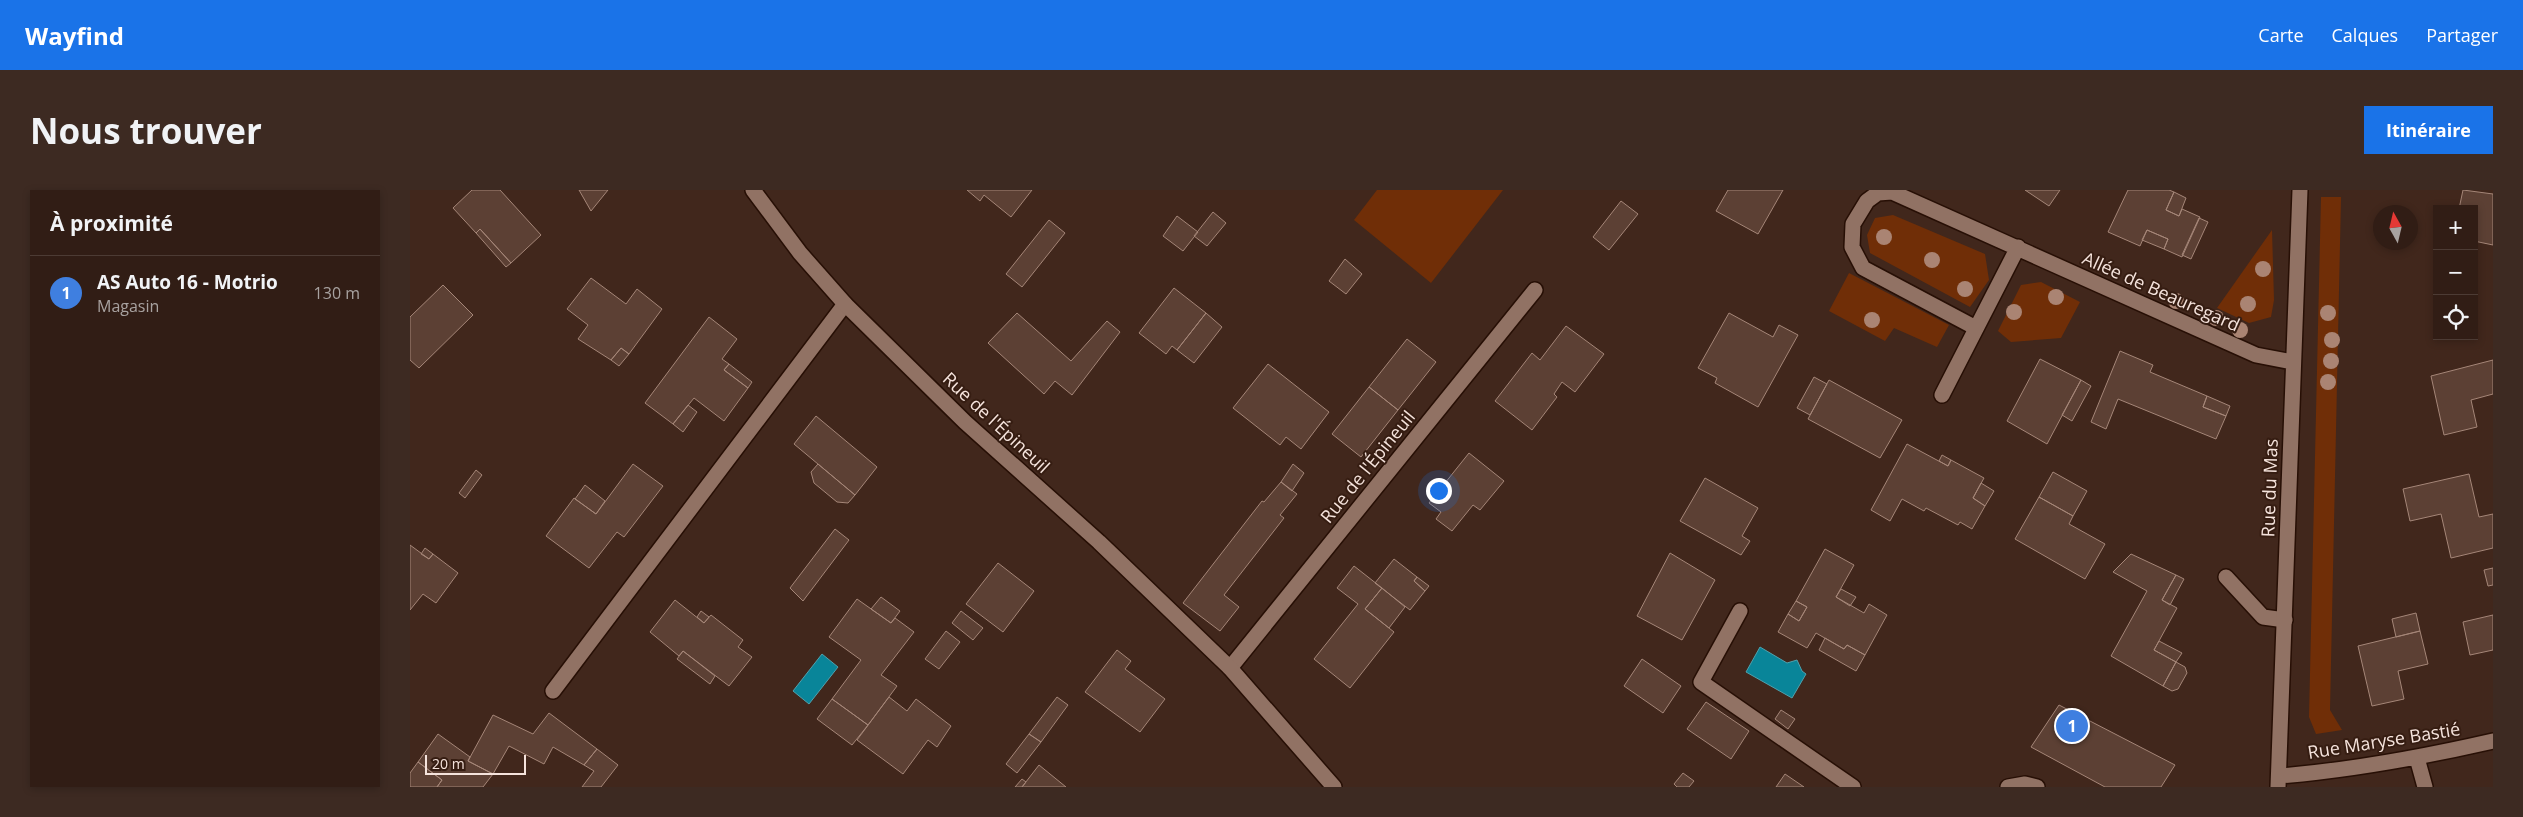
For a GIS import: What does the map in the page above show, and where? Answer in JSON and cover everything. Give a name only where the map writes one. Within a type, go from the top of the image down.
[{"type":"street","name":"Rue de l'Épineuil","points":[[753,190],[800,253],[845,304],[972,428],[1099,542],[1230,668],[1334,787]]},
{"type":"street","name":"Rue du Mas","points":[[2279,781],[2292,362],[2300,190]]},
{"type":"street","name":"Allée de Beauregard","points":[[1976,328],[1863,268],[1852,247],[1853,224],[1867,200],[1878,193],[1892,192],[2256,355],[2292,362]]},
{"type":"street","points":[[1942,395],[2018,247]]},
{"type":"street","name":"Rue de l'Épineuil","points":[[1230,668],[1535,290]]},
{"type":"street","points":[[553,691],[845,304]]},
{"type":"street","points":[[2226,578],[2263,617],[2285,620]]},
{"type":"street","points":[[1740,611],[1701,682],[1854,787]]},
{"type":"street","name":"Rue Maryse Bastié","points":[[2279,781],[2319,772],[2418,758],[2493,742]]},
{"type":"street","points":[[2418,758],[2425,787]]},
{"type":"street","points":[[2008,787],[2024,784],[2037,787]]},
{"type":"shaded area","points":[[1377,190],[1503,190],[1431,283],[1354,220]]},
{"type":"shaded area","points":[[2321,197],[2341,197],[2330,710],[2342,730],[2316,734],[2309,717]]},
{"type":"shaded area","points":[[1893,215],[1985,254],[1989,280],[1970,307],[1870,253],[1867,235],[1875,218]]},
{"type":"shaded area","points":[[2272,230],[2274,300],[2271,317],[2249,323],[2217,308]]},
{"type":"shaded area","points":[[1849,273],[1949,325],[1937,347],[1894,328],[1885,341],[1829,311]]},
{"type":"shaded area","points":[[2041,282],[2080,302],[2061,338],[2011,342],[1998,331],[2021,285]]},
{"type":"water","points":[[1760,647],[1787,663],[1797,660],[1802,671],[1806,674],[1792,698],[1746,672]]},
{"type":"water","points":[[822,654],[838,667],[809,704],[793,691]]},
{"type":"building","points":[[472,190],[500,190],[541,235],[511,263],[480,229],[476,233],[453,208]]},
{"type":"building","points":[[579,190],[608,190],[591,211]]},
{"type":"building","points":[[967,190],[1032,190],[1011,217],[984,195],[980,201]]},
{"type":"building","points":[[1728,190],[1783,190],[1758,234],[1716,211]]},
{"type":"building","points":[[2025,190],[2060,190],[2049,206]]},
{"type":"building","points":[[2128,190],[2169,190],[2174,192],[2166,210],[2179,216],[2182,209],[2200,217],[2182,257],[2164,249],[2168,239],[2147,230],[2140,246],[2108,232]]},
{"type":"building","points":[[2463,190],[2493,194],[2493,245],[2478,242],[2478,205],[2460,205]]},
{"type":"building","points":[[2174,192],[2186,198],[2179,216],[2166,210]]},
{"type":"building","points":[[1621,201],[1638,214],[1609,250],[1593,237]]},
{"type":"building","points":[[1213,212],[1226,223],[1207,246],[1194,236]]},
{"type":"building","points":[[1177,216],[1198,232],[1183,251],[1163,236]]},
{"type":"building","points":[[2199,218],[2208,222],[2191,259],[2182,255]]},
{"type":"building","points":[[1049,220],[1065,233],[1022,287],[1006,274]]},
{"type":"building","points":[[480,229],[511,263],[506,267],[476,233]]},
{"type":"building","points":[[2147,230],[2168,239],[2164,249],[2142,240]]},
{"type":"building","points":[[1345,259],[1362,274],[1346,294],[1329,281]]},
{"type":"building","points":[[591,278],[626,304],[637,289],[662,309],[629,354],[621,348],[611,360],[578,339],[588,325],[567,309]]},
{"type":"building","points":[[443,285],[473,315],[419,368],[410,360],[410,317]]},
{"type":"building","points":[[1174,288],[1206,313],[1177,350],[1172,346],[1166,354],[1139,333]]},
{"type":"building","points":[[1017,313],[1071,361],[1107,321],[1120,332],[1072,395],[1055,381],[1044,394],[988,343]]},
{"type":"building","points":[[1206,313],[1222,327],[1194,363],[1177,350]]},
{"type":"building","points":[[1729,313],[1773,337],[1779,325],[1798,335],[1758,407],[1715,383],[1717,378],[1698,368]]},
{"type":"building","points":[[709,317],[737,339],[722,359],[729,364],[724,370],[748,388],[724,421],[694,398],[673,424],[645,403]]},
{"type":"building","points":[[1566,326],[1604,354],[1575,392],[1562,382],[1554,394],[1557,397],[1532,430],[1495,401],[1532,353],[1540,360]]},
{"type":"building","points":[[1407,339],[1436,362],[1398,410],[1369,387]]},
{"type":"building","points":[[621,348],[629,354],[619,366],[611,360]]},
{"type":"building","points":[[2120,351],[2153,365],[2150,372],[2207,396],[2203,407],[2226,416],[2216,439],[2118,399],[2106,429],[2091,422]]},
{"type":"building","points":[[2040,359],[2081,380],[2047,444],[2007,421]]},
{"type":"building","points":[[2493,360],[2493,394],[2471,400],[2477,427],[2444,435],[2431,376]]},
{"type":"building","points":[[729,364],[752,382],[748,388],[724,370]]},
{"type":"building","points":[[1268,364],[1329,412],[1301,449],[1286,437],[1280,445],[1233,408]]},
{"type":"building","points":[[1814,377],[1827,384],[1810,415],[1797,408]]},
{"type":"building","points":[[1829,380],[1902,420],[1880,458],[1808,419]]},
{"type":"building","points":[[2081,380],[2091,386],[2072,421],[2062,415]]},
{"type":"building","points":[[1369,387],[1398,410],[1361,457],[1332,434]]},
{"type":"building","points":[[2207,396],[2230,406],[2226,416],[2203,407]]},
{"type":"building","points":[[688,405],[697,412],[683,432],[673,424]]},
{"type":"building","points":[[816,416],[877,467],[855,495],[794,444]]},
{"type":"building","points":[[1907,444],[1948,466],[1951,460],[1984,478],[1973,498],[1985,506],[1972,529],[1960,522],[1958,525],[1926,508],[1924,511],[1902,499],[1890,521],[1871,510]]},
{"type":"building","points":[[1469,453],[1504,481],[1480,510],[1473,505],[1452,531],[1436,519],[1441,512],[1429,503]]},
{"type":"building","points":[[1942,455],[1951,460],[1948,466],[1939,461]]},
{"type":"building","points":[[633,464],[663,486],[624,537],[617,532],[589,568],[546,536],[574,498],[596,514]]},
{"type":"building","points":[[818,464],[855,495],[848,503],[837,502],[814,483],[811,472]]},
{"type":"building","points":[[1293,464],[1304,473],[1292,491],[1281,482]]},
{"type":"building","points":[[476,470],[482,475],[465,498],[459,493]]},
{"type":"building","points":[[2053,472],[2087,491],[2073,516],[2039,497]]},
{"type":"building","points":[[2469,474],[2479,517],[2493,514],[2493,548],[2451,558],[2441,514],[2410,521],[2403,489]]},
{"type":"building","points":[[1705,478],[1758,508],[1742,536],[1750,541],[1741,555],[1680,521]]},
{"type":"building","points":[[1281,482],[1297,494],[1280,515],[1284,518],[1224,595],[1239,607],[1220,631],[1183,603],[1262,501],[1264,502]]},
{"type":"building","points":[[1981,483],[1994,491],[1985,506],[1973,498]]},
{"type":"building","points":[[585,485],[605,501],[596,514],[575,499]]},
{"type":"building","points":[[2039,497],[2073,516],[2069,524],[2105,544],[2085,579],[2015,539]]},
{"type":"building","points":[[835,529],[849,540],[803,601],[790,588]]},
{"type":"building","points":[[410,545],[429,559],[433,554],[458,573],[436,603],[423,594],[410,610]]},
{"type":"building","points":[[425,548],[433,554],[429,559],[421,554]]},
{"type":"building","points":[[1825,549],[1854,565],[1836,597],[1864,613],[1869,604],[1887,615],[1865,655],[1847,645],[1844,649],[1816,633],[1807,648],[1778,632],[1788,614],[1799,621],[1807,607],[1796,601]]},
{"type":"building","points":[[1670,553],[1715,580],[1682,640],[1637,616]]},
{"type":"building","points":[[2131,554],[2176,575],[2162,600],[2177,608],[2154,650],[2176,662],[2163,686],[2111,656],[2147,591],[2113,572]]},
{"type":"building","points":[[1394,559],[1417,577],[1414,581],[1425,591],[1410,610],[1375,583]]},
{"type":"building","points":[[998,563],[1034,591],[1003,632],[966,604]]},
{"type":"building","points":[[1354,566],[1382,588],[1365,609],[1394,632],[1350,688],[1314,659],[1358,604],[1337,588]]},
{"type":"building","points":[[2493,568],[2493,585],[2488,586],[2484,570]]},
{"type":"building","points":[[2176,575],[2184,579],[2170,605],[2162,600]]},
{"type":"building","points":[[1417,577],[1429,586],[1425,591],[1414,581]]},
{"type":"building","points":[[1382,588],[1405,607],[1389,628],[1365,609]]},
{"type":"building","points":[[1841,589],[1856,597],[1850,606],[1836,597]]},
{"type":"building","points":[[881,597],[900,611],[891,623],[871,609]]},
{"type":"building","points":[[857,599],[891,623],[895,618],[914,632],[881,675],[897,686],[868,725],[832,699],[861,660],[829,637]]},
{"type":"building","points":[[675,600],[704,623],[711,615],[743,640],[738,647],[752,657],[729,686],[683,651],[679,656],[650,632]]},
{"type":"building","points":[[1796,601],[1807,607],[1799,621],[1788,614]]},
{"type":"building","points":[[701,611],[709,617],[704,623],[697,617]]},
{"type":"building","points":[[961,611],[983,628],[973,640],[952,623]]},
{"type":"building","points":[[2416,613],[2420,631],[2396,637],[2392,619]]},
{"type":"building","points":[[2493,615],[2493,650],[2470,655],[2463,622]]},
{"type":"building","points":[[946,631],[960,642],[939,669],[925,659]]},
{"type":"building","points":[[2420,631],[2428,664],[2398,671],[2404,699],[2372,706],[2358,646]]},
{"type":"building","points":[[1825,638],[1844,649],[1847,645],[1865,655],[1856,671],[1819,650]]},
{"type":"building","points":[[2159,641],[2182,653],[2176,662],[2154,650]]},
{"type":"building","points":[[1117,650],[1131,661],[1125,669],[1165,699],[1140,732],[1085,692]]},
{"type":"building","points":[[683,651],[715,676],[710,684],[677,659]]},
{"type":"building","points":[[1642,659],[1681,686],[1663,713],[1624,686]]},
{"type":"building","points":[[2176,662],[2185,667],[2187,673],[2178,689],[2172,691],[2163,686]]},
{"type":"building","points":[[889,697],[907,711],[916,699],[951,726],[937,747],[928,740],[903,774],[857,740]]},
{"type":"building","points":[[1057,697],[1068,705],[1041,742],[1029,734]]},
{"type":"building","points":[[832,699],[868,725],[852,745],[817,719]]},
{"type":"building","points":[[1706,702],[1749,731],[1731,759],[1687,729]]},
{"type":"building","points":[[2059,705],[2175,765],[2161,787],[2105,787],[2031,747]]},
{"type":"building","points":[[1781,710],[1795,719],[1788,729],[1775,719]]},
{"type":"building","points":[[549,713],[597,749],[584,765],[553,747],[544,764],[509,746],[493,774],[468,761],[493,715],[533,734]]},
{"type":"building","points":[[438,734],[470,757],[468,761],[493,774],[483,787],[437,787],[442,780],[418,762]]},
{"type":"building","points":[[1029,734],[1041,742],[1017,773],[1006,764]]},
{"type":"building","points":[[597,749],[618,765],[601,787],[582,787],[594,771],[584,765]]},
{"type":"building","points":[[418,762],[442,780],[437,787],[410,787],[410,773]]},
{"type":"building","points":[[1039,765],[1066,787],[1022,787]]},
{"type":"building","points":[[1683,773],[1694,781],[1689,787],[1677,787],[1674,784]]},
{"type":"building","points":[[1785,774],[1804,787],[1776,787]]},
{"type":"building","points":[[1022,779],[1026,782],[1022,787],[1015,787]]},
{"type":"place","name":"AS Auto 16 - Motrio","points":[[2072,726]]}]
